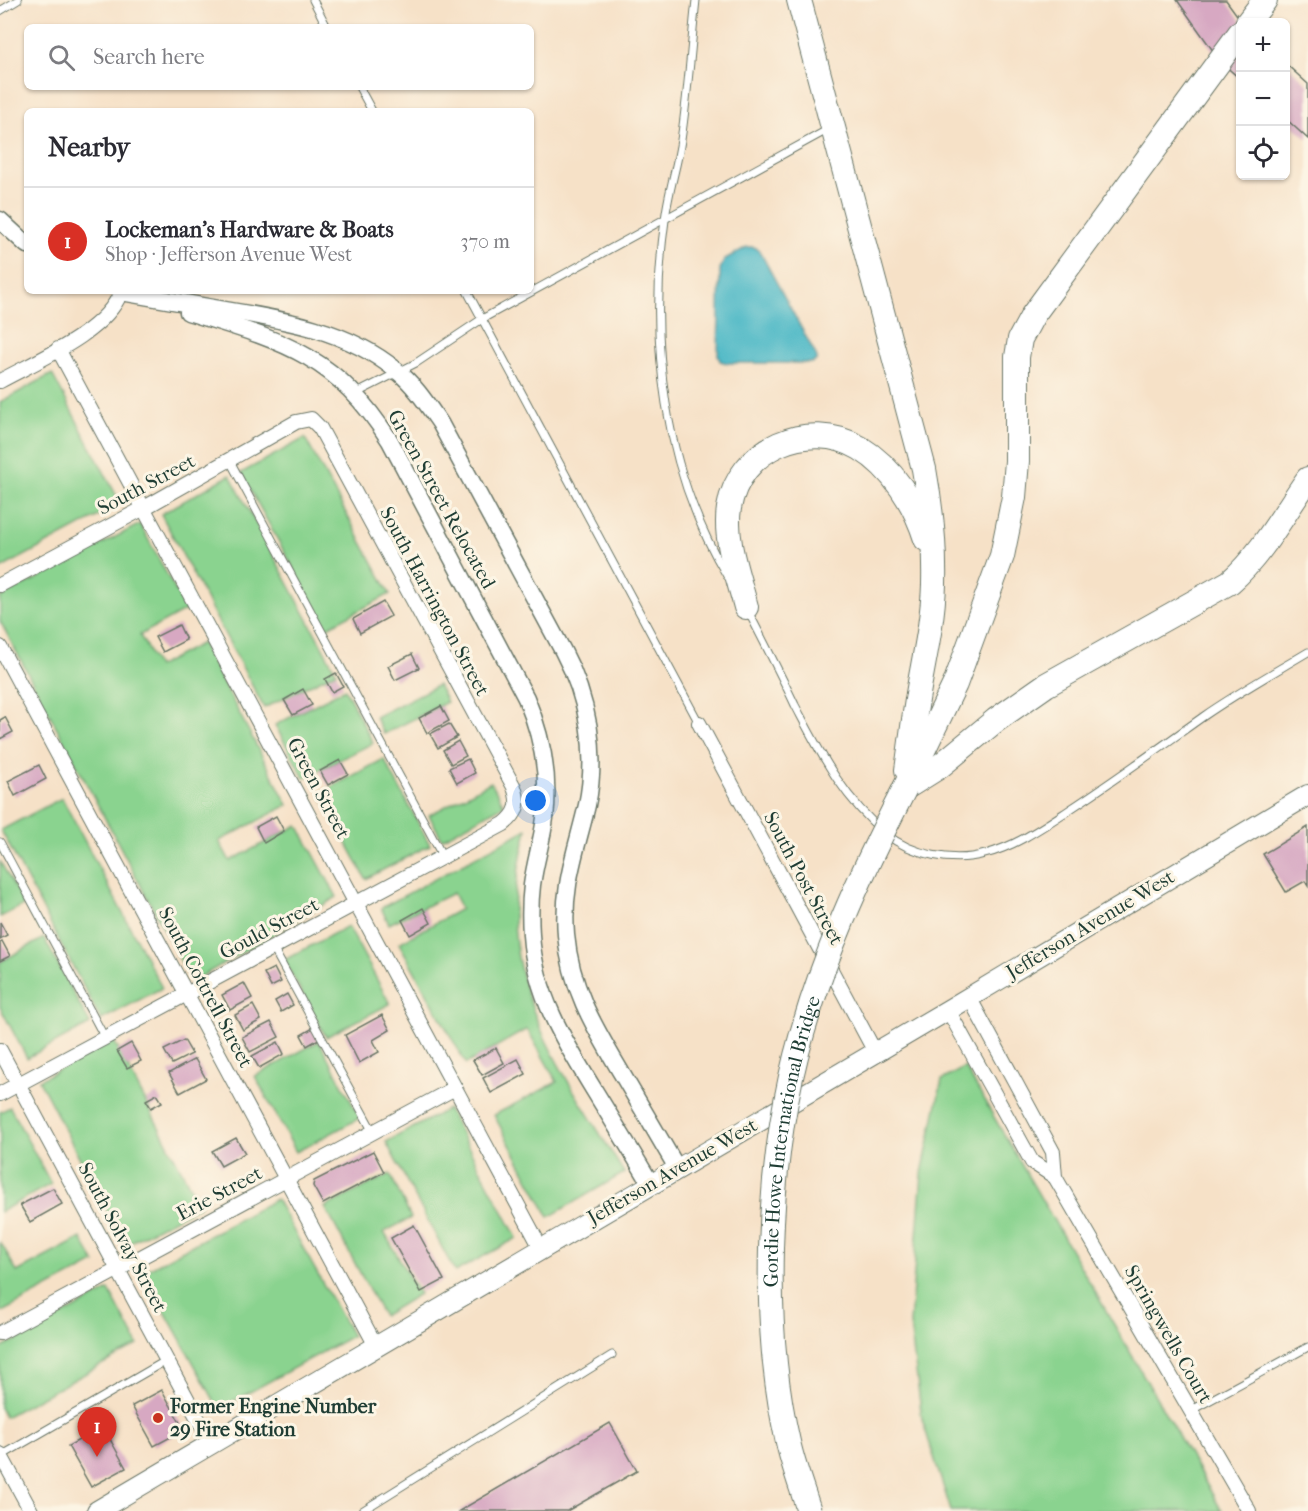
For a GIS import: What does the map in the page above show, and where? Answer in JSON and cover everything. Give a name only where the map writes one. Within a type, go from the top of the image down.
[{"type":"highway","points":[[799,0],[831,128],[924,469],[931,516],[934,571],[928,642],[916,706],[905,788]]},
{"type":"highway","points":[[1251,18],[1265,0]]},
{"type":"highway","name":"Gordie Howe International Bridge","points":[[809,1511],[788,1443],[775,1362],[772,1239],[781,1137],[796,1056],[819,980],[834,940],[870,857],[955,684],[1002,556],[1014,497],[1017,461],[1016,393],[1020,339],[1033,315],[1236,38]]},
{"type":"highway","points":[[746,607],[729,536],[728,521],[732,497],[742,475],[753,460],[772,447],[793,439],[812,436],[843,441],[860,448],[876,460],[892,476],[909,501],[925,536],[934,571]]},
{"type":"highway","points":[[905,788],[940,766],[996,720],[1047,685],[1230,582],[1248,563],[1308,479]]},
{"type":"main road","name":"Jefferson Avenue West","points":[[97,1511],[948,1010],[1308,795]]},
{"type":"street","points":[[0,220],[24,242]]},
{"type":"street","points":[[0,381],[98,325],[114,307],[118,294]]},
{"type":"street","name":"Green Street Relocated","points":[[126,294],[277,340],[300,352],[331,372],[355,394],[390,441],[526,698],[533,716],[544,755],[546,786],[545,816],[531,900],[533,950],[538,980],[563,1039],[651,1184]]},
{"type":"street","name":"Green Street Relocated","points":[[130,294],[306,325],[354,344],[380,358],[399,372],[440,423],[563,651],[580,688],[588,727],[591,777],[567,885],[565,923],[568,952],[577,989],[588,1014],[677,1168]]},
{"type":"street","name":"Green Street","points":[[57,349],[541,1248]]},
{"type":"street","name":"South Street","points":[[0,585],[230,461],[296,422],[310,419]]},
{"type":"street","name":"South Harrington Street","points":[[310,419],[318,424],[514,787],[518,805]]},
{"type":"street","name":"South Cottrell Street","points":[[0,647],[376,1346]]},
{"type":"street","name":"South Post Street","points":[[699,723],[875,1052]]},
{"type":"street","name":"Gould Street","points":[[0,1094],[504,824],[514,814],[518,805]]},
{"type":"street","name":"Springwells Court","points":[[969,997],[1053,1152],[1055,1177],[1249,1511]]},
{"type":"street","name":"Springwells Court","points":[[948,1010],[1032,1162],[1055,1177]]},
{"type":"street","name":"South Solvay Street","points":[[0,1050],[212,1443]]},
{"type":"street","name":"Erie Street","points":[[0,1333],[455,1088]]},
{"type":"street","points":[[1,1455],[31,1511]]},
{"type":"lane","points":[[0,11],[18,0]]},
{"type":"lane","points":[[313,0],[325,24]]},
{"type":"lane","points":[[696,0],[681,140],[665,219],[660,262],[659,331],[669,422],[676,456],[688,495],[716,554],[746,607],[825,763],[842,787],[876,824],[894,839],[917,850],[967,858],[993,852],[1030,834],[1104,787],[1223,703],[1308,652]]},
{"type":"lane","points":[[361,90],[370,108]]},
{"type":"lane","points":[[534,291],[831,128]]},
{"type":"lane","points":[[469,294],[699,723]]},
{"type":"lane","points":[[355,394],[416,363],[482,319],[528,294]]},
{"type":"lane","points":[[230,461],[443,856]]},
{"type":"lane","points":[[0,842],[105,1038]]},
{"type":"lane","points":[[273,948],[372,1132]]},
{"type":"lane","points":[[1190,1411],[1308,1347]]},
{"type":"lane","points":[[362,1511],[612,1355]]},
{"type":"lane","points":[[1,1455],[167,1360]]},
{"type":"green space","points":[[52,374],[121,504],[0,569],[0,402]]},
{"type":"green space","points":[[305,438],[390,594],[326,628],[241,473]]},
{"type":"green space","points":[[230,475],[336,672],[264,708],[161,514]]},
{"type":"green space","points":[[140,524],[186,610],[140,635],[157,667],[202,643],[288,805],[219,841],[230,861],[298,825],[337,897],[192,982],[0,621],[0,598]]},
{"type":"green space","points":[[438,685],[447,702],[384,734],[375,717]]},
{"type":"green space","points":[[345,689],[373,743],[304,778],[275,725]]},
{"type":"green space","points":[[384,759],[430,845],[366,879],[320,793]]},
{"type":"green space","points":[[491,782],[504,805],[442,839],[429,815]]},
{"type":"green space","points":[[62,798],[162,988],[101,1020],[1,830]]},
{"type":"green space","points":[[527,829],[517,880],[514,911],[516,948],[524,983],[535,1016],[550,1049],[624,1173],[549,1217],[494,1115],[557,1082],[527,1029],[466,1064],[399,943],[461,909],[453,893],[389,924],[381,908]]},
{"type":"green space","points":[[0,861],[24,905],[0,917]]},
{"type":"green space","points":[[348,926],[390,1004],[326,1037],[284,960]]},
{"type":"green space","points":[[44,938],[90,1024],[27,1058],[0,1007],[0,962]]},
{"type":"green space","points":[[114,1041],[200,1206],[125,1245],[39,1080]]},
{"type":"green space","points":[[319,1041],[360,1118],[296,1152],[255,1076]]},
{"type":"green space","points":[[965,1067],[1222,1511],[951,1511],[922,1419],[910,1324],[922,1173],[942,1080]]},
{"type":"green space","points":[[10,1107],[51,1184],[0,1212],[0,1112]]},
{"type":"green space","points":[[448,1109],[517,1238],[455,1272],[386,1142]]},
{"type":"green space","points":[[390,1174],[411,1218],[384,1232],[419,1294],[383,1316],[325,1207]]},
{"type":"green space","points":[[276,1199],[352,1336],[219,1409],[143,1272]]},
{"type":"green space","points":[[81,1238],[95,1263],[0,1313],[0,1241],[17,1272]]},
{"type":"green space","points":[[109,1290],[138,1345],[5,1417],[0,1407],[0,1349]]},
{"type":"water","points":[[747,247],[759,250],[817,357],[816,361],[812,363],[727,363],[720,361],[718,355],[720,269],[725,259]]},
{"type":"building","points":[[1177,0],[1226,0],[1239,18],[1236,18],[1236,75],[1221,62]]},
{"type":"building","points":[[1290,68],[1308,84],[1308,139],[1290,123]]},
{"type":"building","points":[[383,602],[391,616],[360,633],[353,619]]},
{"type":"building","points":[[179,625],[186,640],[163,652],[155,637]]},
{"type":"building","points":[[412,654],[419,668],[395,680],[388,666]]},
{"type":"building","points":[[336,673],[343,686],[332,692],[325,679]]},
{"type":"building","points":[[303,689],[312,705],[293,715],[284,700]]},
{"type":"building","points":[[441,706],[449,721],[427,733],[419,718]]},
{"type":"building","points":[[5,717],[13,732],[0,739],[0,720]]},
{"type":"building","points":[[449,724],[457,737],[438,748],[430,734]]},
{"type":"building","points":[[458,741],[466,756],[451,764],[443,750]]},
{"type":"building","points":[[468,759],[475,773],[457,783],[449,768]]},
{"type":"building","points":[[340,760],[348,774],[328,785],[320,771]]},
{"type":"building","points":[[39,765],[46,779],[15,796],[8,781]]},
{"type":"building","points":[[276,816],[284,831],[264,843],[256,827]]},
{"type":"building","points":[[1308,827],[1308,886],[1305,881],[1286,892],[1263,854]]},
{"type":"building","points":[[423,908],[431,923],[410,935],[402,920]]},
{"type":"building","points":[[0,922],[7,935],[0,939]]},
{"type":"building","points":[[2,941],[10,956],[0,961],[0,943]]},
{"type":"building","points":[[274,968],[281,982],[271,987],[264,973]]},
{"type":"building","points":[[244,983],[252,998],[230,1010],[222,995]]},
{"type":"building","points":[[287,994],[293,1005],[281,1012],[275,1001]]},
{"type":"building","points":[[253,1005],[261,1020],[243,1030],[235,1015]]},
{"type":"building","points":[[382,1015],[390,1030],[373,1040],[379,1052],[359,1063],[345,1035]]},
{"type":"building","points":[[271,1022],[279,1037],[250,1052],[242,1037]]},
{"type":"building","points":[[313,1028],[319,1039],[307,1046],[301,1035]]},
{"type":"building","points":[[184,1040],[192,1054],[172,1064],[164,1050]]},
{"type":"building","points":[[278,1042],[284,1054],[259,1068],[252,1056]]},
{"type":"building","points":[[131,1043],[141,1061],[127,1068],[117,1051]]},
{"type":"building","points":[[496,1048],[504,1063],[482,1075],[473,1060]]},
{"type":"building","points":[[195,1059],[206,1079],[180,1093],[169,1073]]},
{"type":"building","points":[[518,1059],[526,1074],[491,1093],[483,1078]]},
{"type":"building","points":[[157,1094],[162,1102],[151,1108],[146,1100]]},
{"type":"building","points":[[236,1138],[245,1153],[221,1166],[212,1151]]},
{"type":"building","points":[[373,1151],[384,1172],[323,1204],[313,1186],[314,1181]]},
{"type":"building","points":[[53,1188],[62,1204],[30,1222],[20,1205]]},
{"type":"building","points":[[414,1225],[444,1280],[421,1292],[391,1238]]},
{"type":"building","name":"Former Engine Number 29 Fire Station","points":[[162,1390],[184,1430],[154,1446],[132,1406]]},
{"type":"building","points":[[101,1423],[126,1468],[91,1487],[68,1446],[92,1433],[90,1429]]},
{"type":"building","points":[[610,1423],[637,1471],[567,1511],[459,1511]]},
{"type":"place","name":"Former Engine Number 29 Fire Station","points":[[158,1418]]},
{"type":"place","name":"Lockeman's Hardware & Boats","points":[[97,1457]]}]
